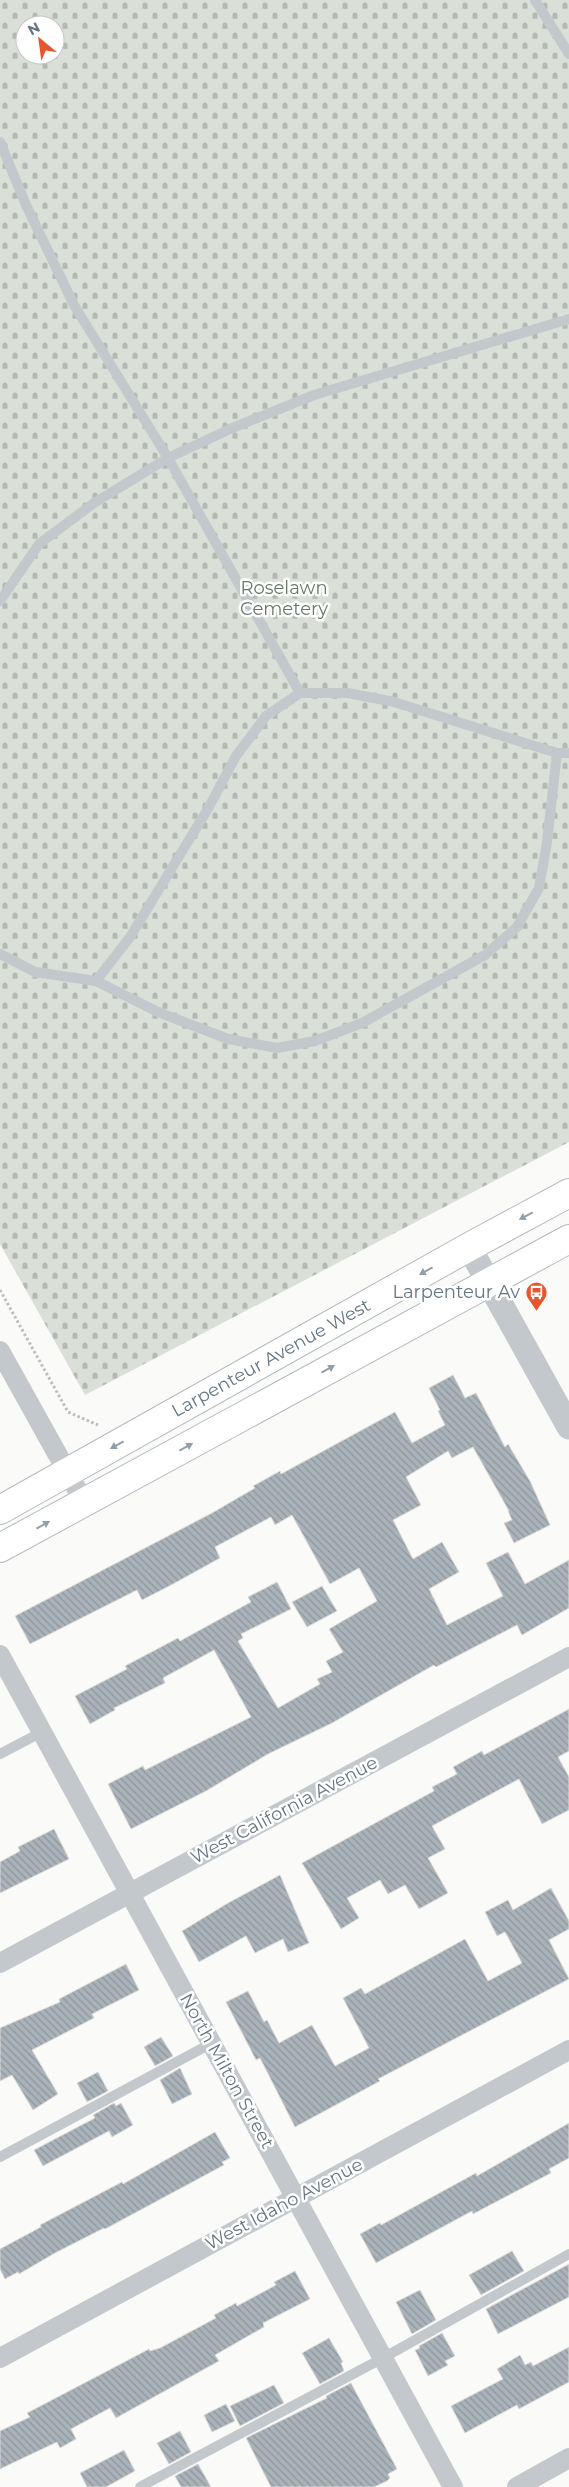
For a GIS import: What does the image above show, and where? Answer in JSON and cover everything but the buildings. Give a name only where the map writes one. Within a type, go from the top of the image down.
[{"type":"main road","name":"Larpenteur Avenue West","points":[[0,1510],[569,1193]]},
{"type":"main road","name":"Larpenteur Avenue West","points":[[0,1548],[569,1239]]},
{"type":"street","points":[[469,1247],[569,1427]]},
{"type":"street","points":[[1,1356],[84,1502]]},
{"type":"street","name":"North Milton Street","points":[[0,1655],[453,2487]]},
{"type":"street","name":"West California Avenue","points":[[0,1963],[569,1657]]},
{"type":"street","name":"West Idaho Avenue","points":[[0,2358],[569,2050]]},
{"type":"street","points":[[516,2487],[569,2458]]},
{"type":"lane","points":[[535,0],[569,54]]},
{"type":"lane","points":[[0,142],[26,205],[74,305],[168,458],[300,693]]},
{"type":"lane","points":[[0,601],[39,544],[94,503],[168,458],[230,429],[314,395],[569,319]]},
{"type":"lane","points":[[96,981],[130,937],[209,807],[236,756],[266,716],[300,693],[348,693],[394,702],[557,754],[569,753]]},
{"type":"lane","points":[[0,954],[36,972],[96,981],[158,1012],[228,1039],[277,1048],[315,1041],[362,1023],[485,955],[517,926],[539,888],[548,842],[557,754]]},
{"type":"lane","points":[[0,1754],[42,1732]]},
{"type":"lane","points":[[0,2157],[212,2043]]},
{"type":"lane","points":[[140,2487],[383,2358],[569,2254]]},
{"type":"path","points":[[0,1290],[68,1412],[98,1425]]},
{"type":"green space","name":"Roselawn Cemetery","points":[[0,0],[569,0],[569,1142],[85,1395],[0,1244]]},
{"type":"place","name":"Larpenteur Av","points":[[536,1311]]}]
